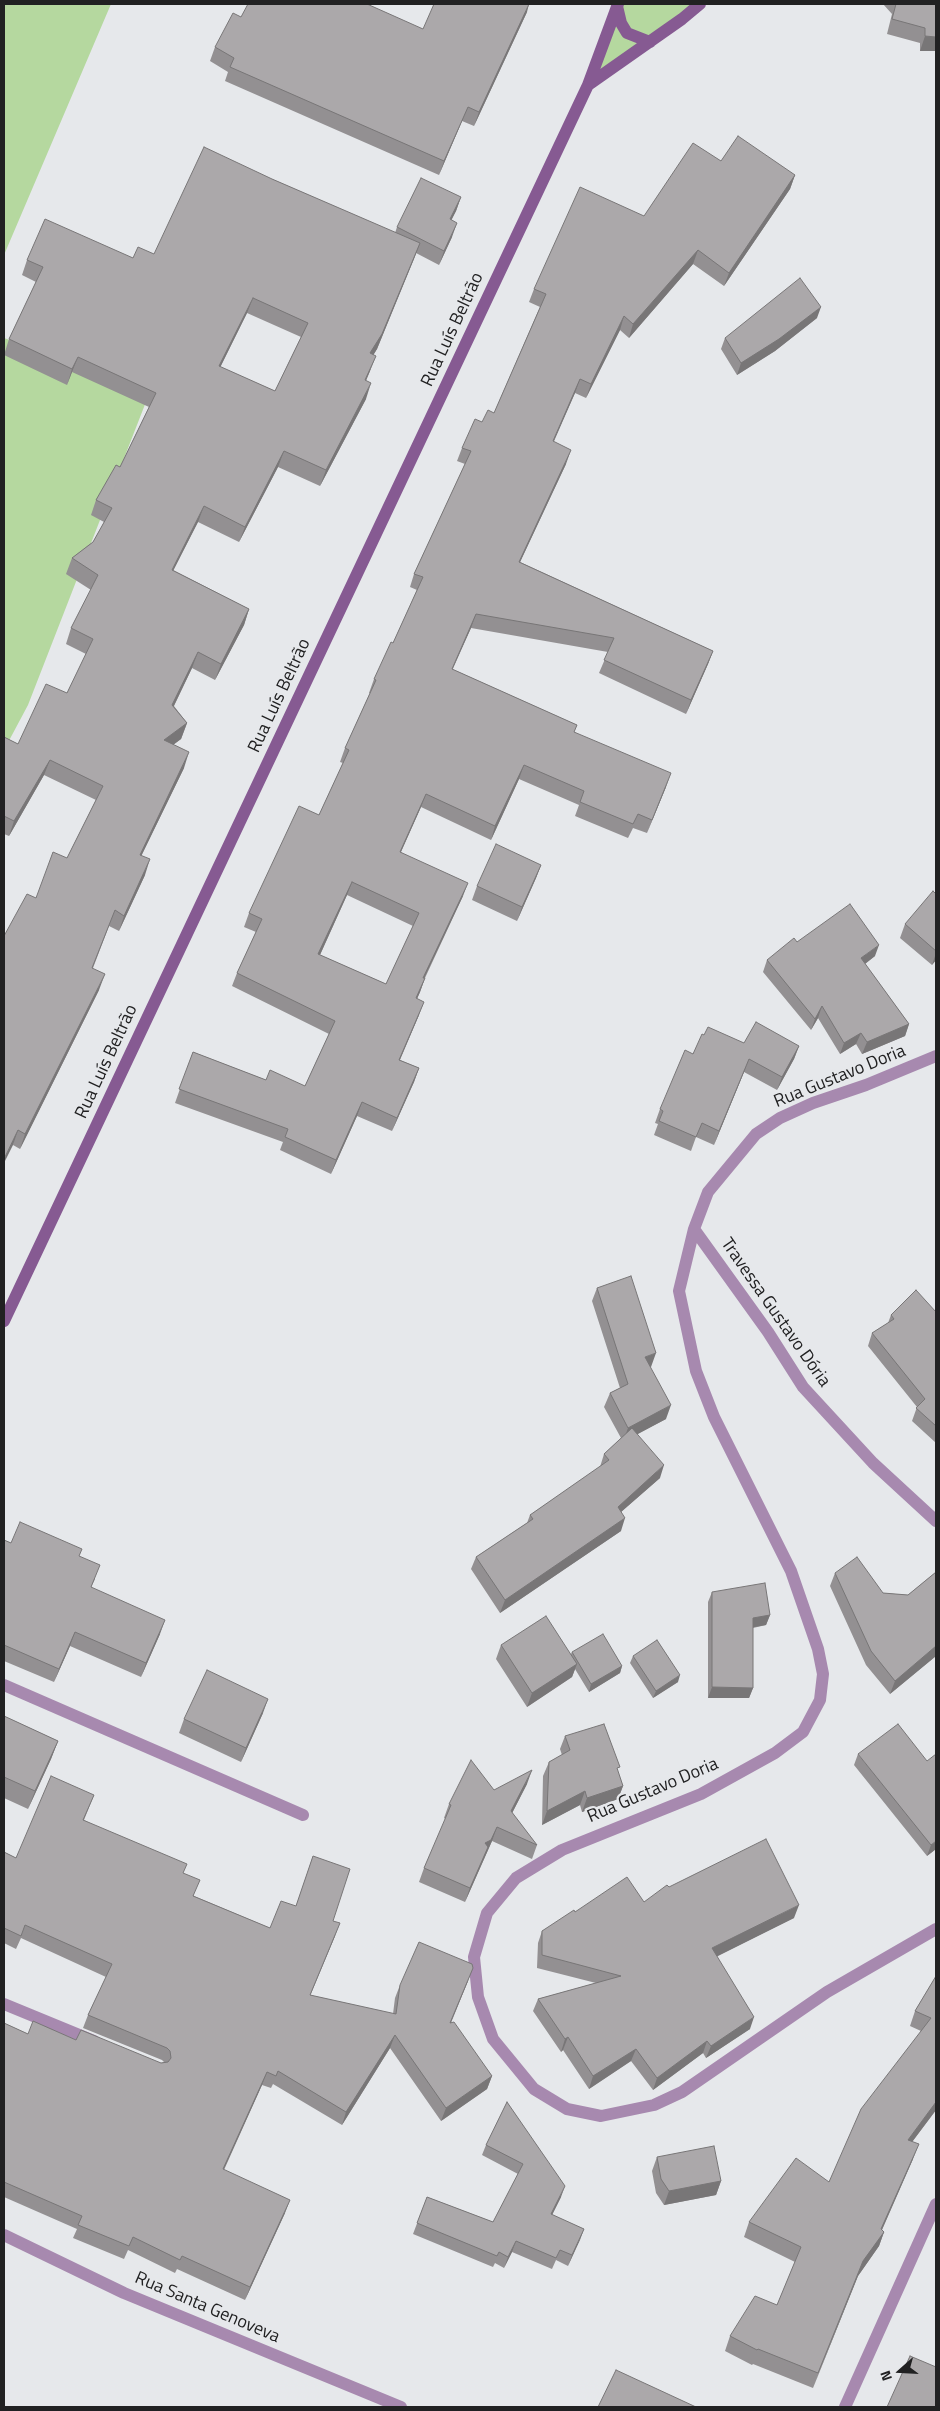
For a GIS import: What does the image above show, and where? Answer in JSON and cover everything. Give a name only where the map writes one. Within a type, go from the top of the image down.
[{"type":"main road","name":"Rua Luís Beltrão","points":[[588,85],[700,4]]},
{"type":"main road","name":"Rua Luís Beltrão","points":[[4,1321],[588,85],[618,5]]},
{"type":"main road","points":[[618,5],[620,23],[627,33],[650,42]]},
{"type":"street","name":"Rua Gustavo Doria","points":[[936,1056],[866,1085],[814,1103],[780,1118],[756,1134],[708,1192],[694,1229],[679,1291],[696,1371],[714,1417],[791,1571],[818,1650],[823,1674],[820,1700],[803,1732],[775,1753],[701,1794],[562,1850],[516,1878],[487,1913],[474,1957],[478,1997],[493,2039],[534,2089],[567,2109],[601,2116],[654,2105],[682,2092],[827,1992],[936,1929]]},
{"type":"street","name":"Travessa Gustavo Dória","points":[[694,1229],[768,1332],[803,1386],[873,1463],[936,1521]]},
{"type":"street","points":[[4,1685],[304,1815]]},
{"type":"street","points":[[4,2004],[104,2046]]},
{"type":"street","points":[[845,2407],[936,2204]]},
{"type":"street","name":"Rua Santa Genoveva","points":[[4,2235],[124,2293],[400,2407]]},
{"type":"green space","points":[[4,4],[111,4],[4,255]]},
{"type":"green space","points":[[618,4],[700,4],[588,85]]},
{"type":"green space","points":[[4,338],[151,389],[28,705],[4,750]]},
{"type":"building","points":[[248,4],[367,4],[423,29],[434,4],[529,4],[479,112],[468,107],[444,161],[230,67],[234,58],[215,47],[233,13],[241,17]]},
{"type":"building","points":[[896,4],[936,4],[936,37],[925,36],[925,28],[892,19]]},
{"type":"building","points":[[738,136],[795,175],[729,273],[698,250],[633,324],[624,316],[591,384],[580,379],[553,441],[571,450],[519,562],[713,651],[691,700],[604,660],[614,638],[476,614],[452,669],[577,725],[574,732],[671,773],[652,820],[638,814],[633,824],[580,802],[584,791],[524,765],[495,826],[426,794],[400,852],[468,883],[423,978],[425,978],[416,998],[424,1002],[399,1060],[419,1068],[397,1118],[362,1102],[336,1160],[285,1137],[288,1129],[179,1089],[193,1052],[266,1080],[270,1070],[305,1086],[335,1021],[237,973],[262,919],[249,913],[299,806],[319,815],[349,750],[345,748],[376,680],[374,679],[391,642],[393,643],[423,577],[414,574],[471,451],[462,448],[475,419],[482,422],[488,410],[494,413],[546,294],[534,289],[580,187],[644,216],[693,143],[721,161]],"holes":[[[352,882],[419,913],[386,984],[318,954]]]},
{"type":"building","points":[[204,147],[272,179],[420,243],[382,334],[370,353],[376,356],[365,380],[371,383],[326,470],[284,451],[245,527],[204,506],[172,570],[249,609],[221,664],[198,652],[172,705],[187,723],[164,740],[189,752],[140,855],[150,859],[124,916],[115,910],[92,968],[105,974],[25,1134],[18,1130],[4,1159],[4,936],[27,894],[36,898],[53,852],[67,858],[103,786],[50,760],[14,821],[4,816],[4,737],[18,744],[46,684],[67,693],[93,639],[71,628],[98,575],[72,558],[93,542],[112,508],[96,500],[116,465],[120,467],[156,393],[78,357],[72,369],[9,339],[43,267],[27,260],[45,219],[133,258],[138,247],[154,254]],"holes":[[[253,298],[308,323],[275,391],[219,366]]]},
{"type":"building","points":[[421,178],[461,197],[450,219],[457,223],[444,251],[397,227]]},
{"type":"building","points":[[800,278],[821,307],[779,339],[741,363],[725,338]]},
{"type":"building","points":[[496,844],[541,865],[522,907],[477,886]]},
{"type":"building","points":[[933,891],[936,894],[936,951],[905,924]]},
{"type":"building","points":[[850,904],[879,945],[861,958],[909,1024],[867,1042],[861,1033],[844,1043],[822,1006],[815,1019],[767,960],[794,938],[797,942]]},
{"type":"building","points":[[756,1022],[799,1046],[782,1077],[749,1059],[719,1131],[702,1123],[696,1137],[659,1121],[663,1111],[660,1109],[685,1050],[693,1054],[702,1034],[704,1035],[708,1027],[744,1043]]},
{"type":"building","points":[[631,1276],[656,1353],[645,1357],[671,1405],[628,1428],[610,1393],[628,1384],[597,1288]]},
{"type":"building","points":[[916,1290],[936,1312],[936,1426],[916,1408],[925,1399],[872,1333],[894,1319],[891,1315]]},
{"type":"building","points":[[632,1428],[664,1465],[618,1507],[625,1518],[505,1600],[476,1557],[533,1519],[530,1515],[609,1460],[604,1454]]},
{"type":"building","points":[[20,1522],[82,1549],[79,1556],[100,1565],[91,1587],[165,1620],[146,1663],[75,1632],[59,1669],[4,1645],[4,1540],[11,1543]]},
{"type":"building","points":[[857,1557],[883,1593],[908,1595],[936,1572],[936,1646],[895,1681],[871,1651],[835,1573]]},
{"type":"building","points":[[765,1583],[770,1615],[753,1618],[753,1688],[712,1687],[712,1592]]},
{"type":"building","points":[[546,1616],[577,1664],[532,1693],[501,1645]]},
{"type":"building","points":[[603,1634],[622,1666],[591,1684],[572,1652]]},
{"type":"building","points":[[657,1640],[680,1675],[656,1691],[633,1656]]},
{"type":"building","points":[[207,1670],[268,1699],[246,1748],[184,1719]]},
{"type":"building","points":[[4,1716],[58,1741],[35,1791],[4,1777]]},
{"type":"building","points":[[604,1724],[620,1767],[617,1768],[623,1786],[587,1798],[585,1791],[547,1811],[549,1762],[570,1750],[565,1736]]},
{"type":"building","points":[[898,1724],[927,1761],[936,1754],[936,1841],[931,1845],[858,1754]]},
{"type":"building","points":[[471,1760],[494,1790],[532,1770],[511,1811],[537,1845],[497,1827],[491,1840],[485,1843],[488,1847],[470,1888],[424,1868],[451,1805],[449,1804]]},
{"type":"building","points":[[51,1776],[94,1795],[83,1820],[187,1864],[183,1873],[200,1880],[193,1896],[270,1928],[281,1901],[296,1906],[313,1856],[350,1869],[333,1921],[340,1923],[310,1995],[396,2014],[400,1985],[419,1942],[472,1964],[473,1968],[450,2023],[454,2022],[492,2076],[446,2108],[395,2035],[346,2112],[278,2071],[276,2076],[267,2072],[223,2169],[290,2200],[250,2287],[182,2256],[180,2260],[133,2237],[129,2246],[78,2225],[82,2216],[4,2182],[4,2023],[28,2034],[33,2021],[76,2040],[81,2030],[161,2063],[168,2062],[171,2058],[170,2051],[167,2048],[88,2015],[112,1964],[25,1925],[21,1936],[4,1928],[4,1852],[16,1858]]},
{"type":"building","points":[[766,1839],[799,1905],[712,1948],[754,2017],[711,2046],[707,2041],[657,2078],[636,2049],[593,2076],[568,2037],[565,2039],[538,1999],[621,1976],[542,1955],[542,1931],[574,1910],[575,1912],[627,1877],[644,1902],[667,1885],[669,1887]]},
{"type":"building","points":[[936,1976],[936,2102],[908,2140],[919,2144],[881,2229],[884,2232],[863,2261],[818,2373],[757,2350],[730,2336],[755,2296],[777,2305],[801,2247],[749,2222],[796,2158],[829,2182],[861,2109],[931,2018],[915,2011]]},
{"type":"building","points":[[507,2102],[565,2186],[551,2214],[584,2229],[572,2255],[560,2250],[556,2258],[516,2241],[508,2257],[499,2252],[497,2256],[417,2223],[427,2197],[493,2222],[523,2164],[486,2145]]},
{"type":"building","points":[[714,2146],[721,2181],[669,2191],[661,2179],[657,2157]]},
{"type":"building","points":[[910,2356],[936,2367],[936,2407],[887,2407]]},
{"type":"building","points":[[616,2370],[696,2407],[598,2407]]}]
